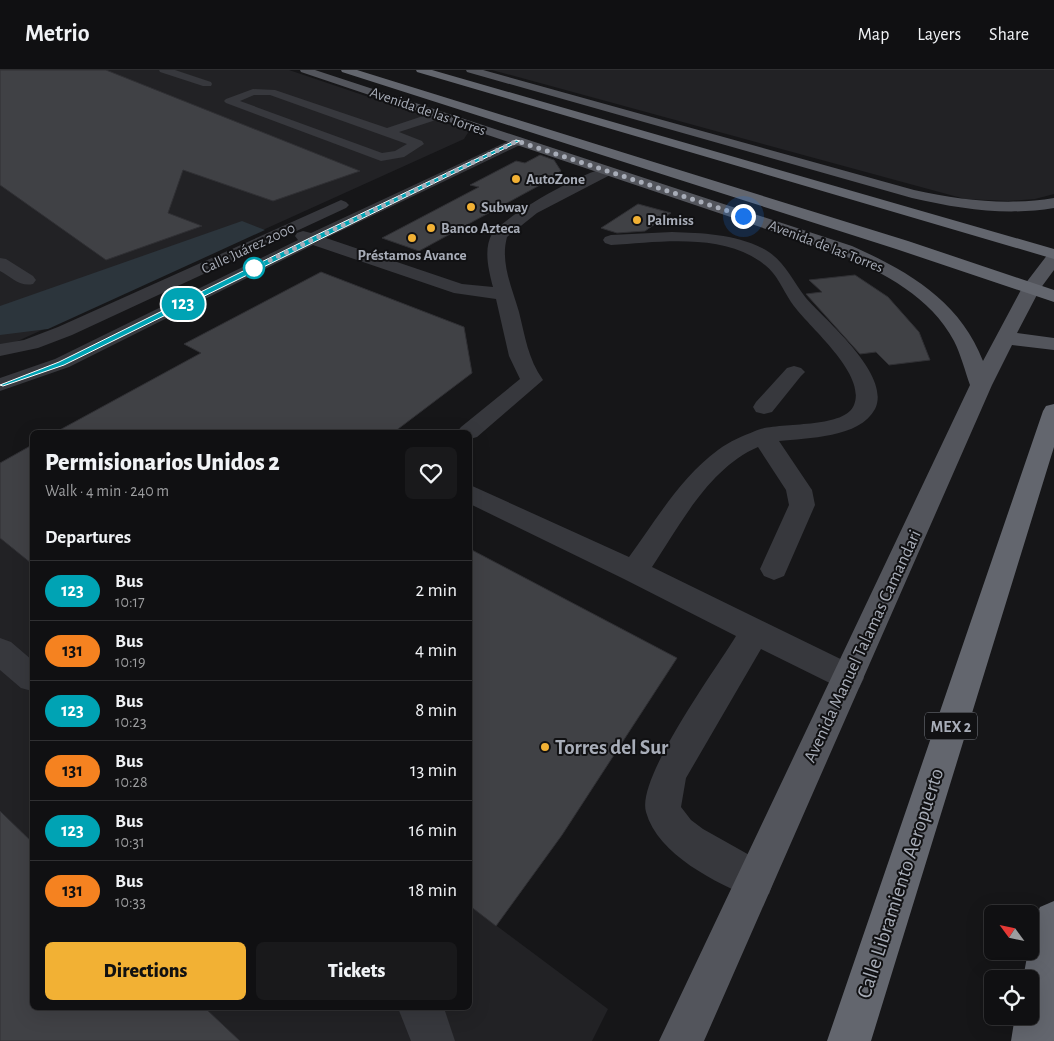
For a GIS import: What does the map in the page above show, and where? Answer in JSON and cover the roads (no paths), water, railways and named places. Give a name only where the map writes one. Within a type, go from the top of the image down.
[{"type":"highway","name":"Avenida de las Torres","points":[[346,70],[902,245],[1043,292]]},
{"type":"highway","points":[[421,70],[604,122],[957,237],[1054,256]]},
{"type":"highway","points":[[449,70],[476,86]]},
{"type":"highway","points":[[604,122],[830,171]]},
{"type":"highway","points":[[517,141],[560,138]]},
{"type":"highway","points":[[902,245],[934,247],[957,237]]},
{"type":"highway","name":"Calle Libramiento Aeropuerto","points":[[849,1041],[1054,411]]},
{"type":"highway","points":[[1033,1041],[1054,920]]},
{"type":"main road","name":"Avenida de las Torres","points":[[305,70],[846,250],[882,266],[930,298],[950,320],[962,338],[980,385]]},
{"type":"main road","points":[[470,70],[912,194],[970,205],[997,207],[1054,203]]},
{"type":"main road","name":"Avenida Manuel Talamas Camandari","points":[[681,1041],[980,385],[1006,338],[1043,292],[1054,256]]},
{"type":"main road","points":[[1006,338],[1054,344]]},
{"type":"street","points":[[164,70],[206,84]]},
{"type":"street","points":[[265,91],[335,114],[417,144],[399,154],[381,157],[230,101],[246,94],[265,91]]},
{"type":"street","points":[[296,126],[335,114]]},
{"type":"street","points":[[386,132],[438,115]]},
{"type":"street","points":[[474,143],[486,131]]},
{"type":"street","name":"Calle Juárez 2000","points":[[0,385],[70,359],[312,239],[517,141]]},
{"type":"street","points":[[470,430],[532,380],[519,358],[498,272],[496,248],[500,235],[524,215],[584,181],[607,171]]},
{"type":"street","name":"Calle Juárez 2000","points":[[1,352],[39,340],[98,316],[356,198]]},
{"type":"street","points":[[285,230],[460,289],[504,294]]},
{"type":"street","points":[[611,240],[698,238],[734,244],[762,255],[776,266],[795,295],[857,368],[866,383],[869,398],[863,412],[849,421],[826,429],[763,436],[744,444],[723,458],[692,493],[634,572]]},
{"type":"street","points":[[0,263],[27,280]]},
{"type":"street","points":[[764,407],[794,372]]},
{"type":"street","points":[[763,436],[799,490],[802,506],[774,569]]},
{"type":"street","points":[[472,495],[634,572],[848,678]]},
{"type":"street","points":[[755,632],[671,771],[664,791],[664,812],[673,828],[688,841],[755,880]]},
{"type":"street","points":[[0,651],[30,676]]},
{"type":"street","points":[[423,1010],[433,1041]]},
{"type":"place","name":"AutoZone","points":[[516,179]]},
{"type":"place","name":"Subway","points":[[471,207]]},
{"type":"place","name":"Palmiss","points":[[637,220]]},
{"type":"place","name":"Banco Azteca","points":[[431,228]]},
{"type":"place","name":"Préstamos Avance","points":[[412,238]]},
{"type":"place","name":"Torres del Sur","points":[[545,747]]}]
